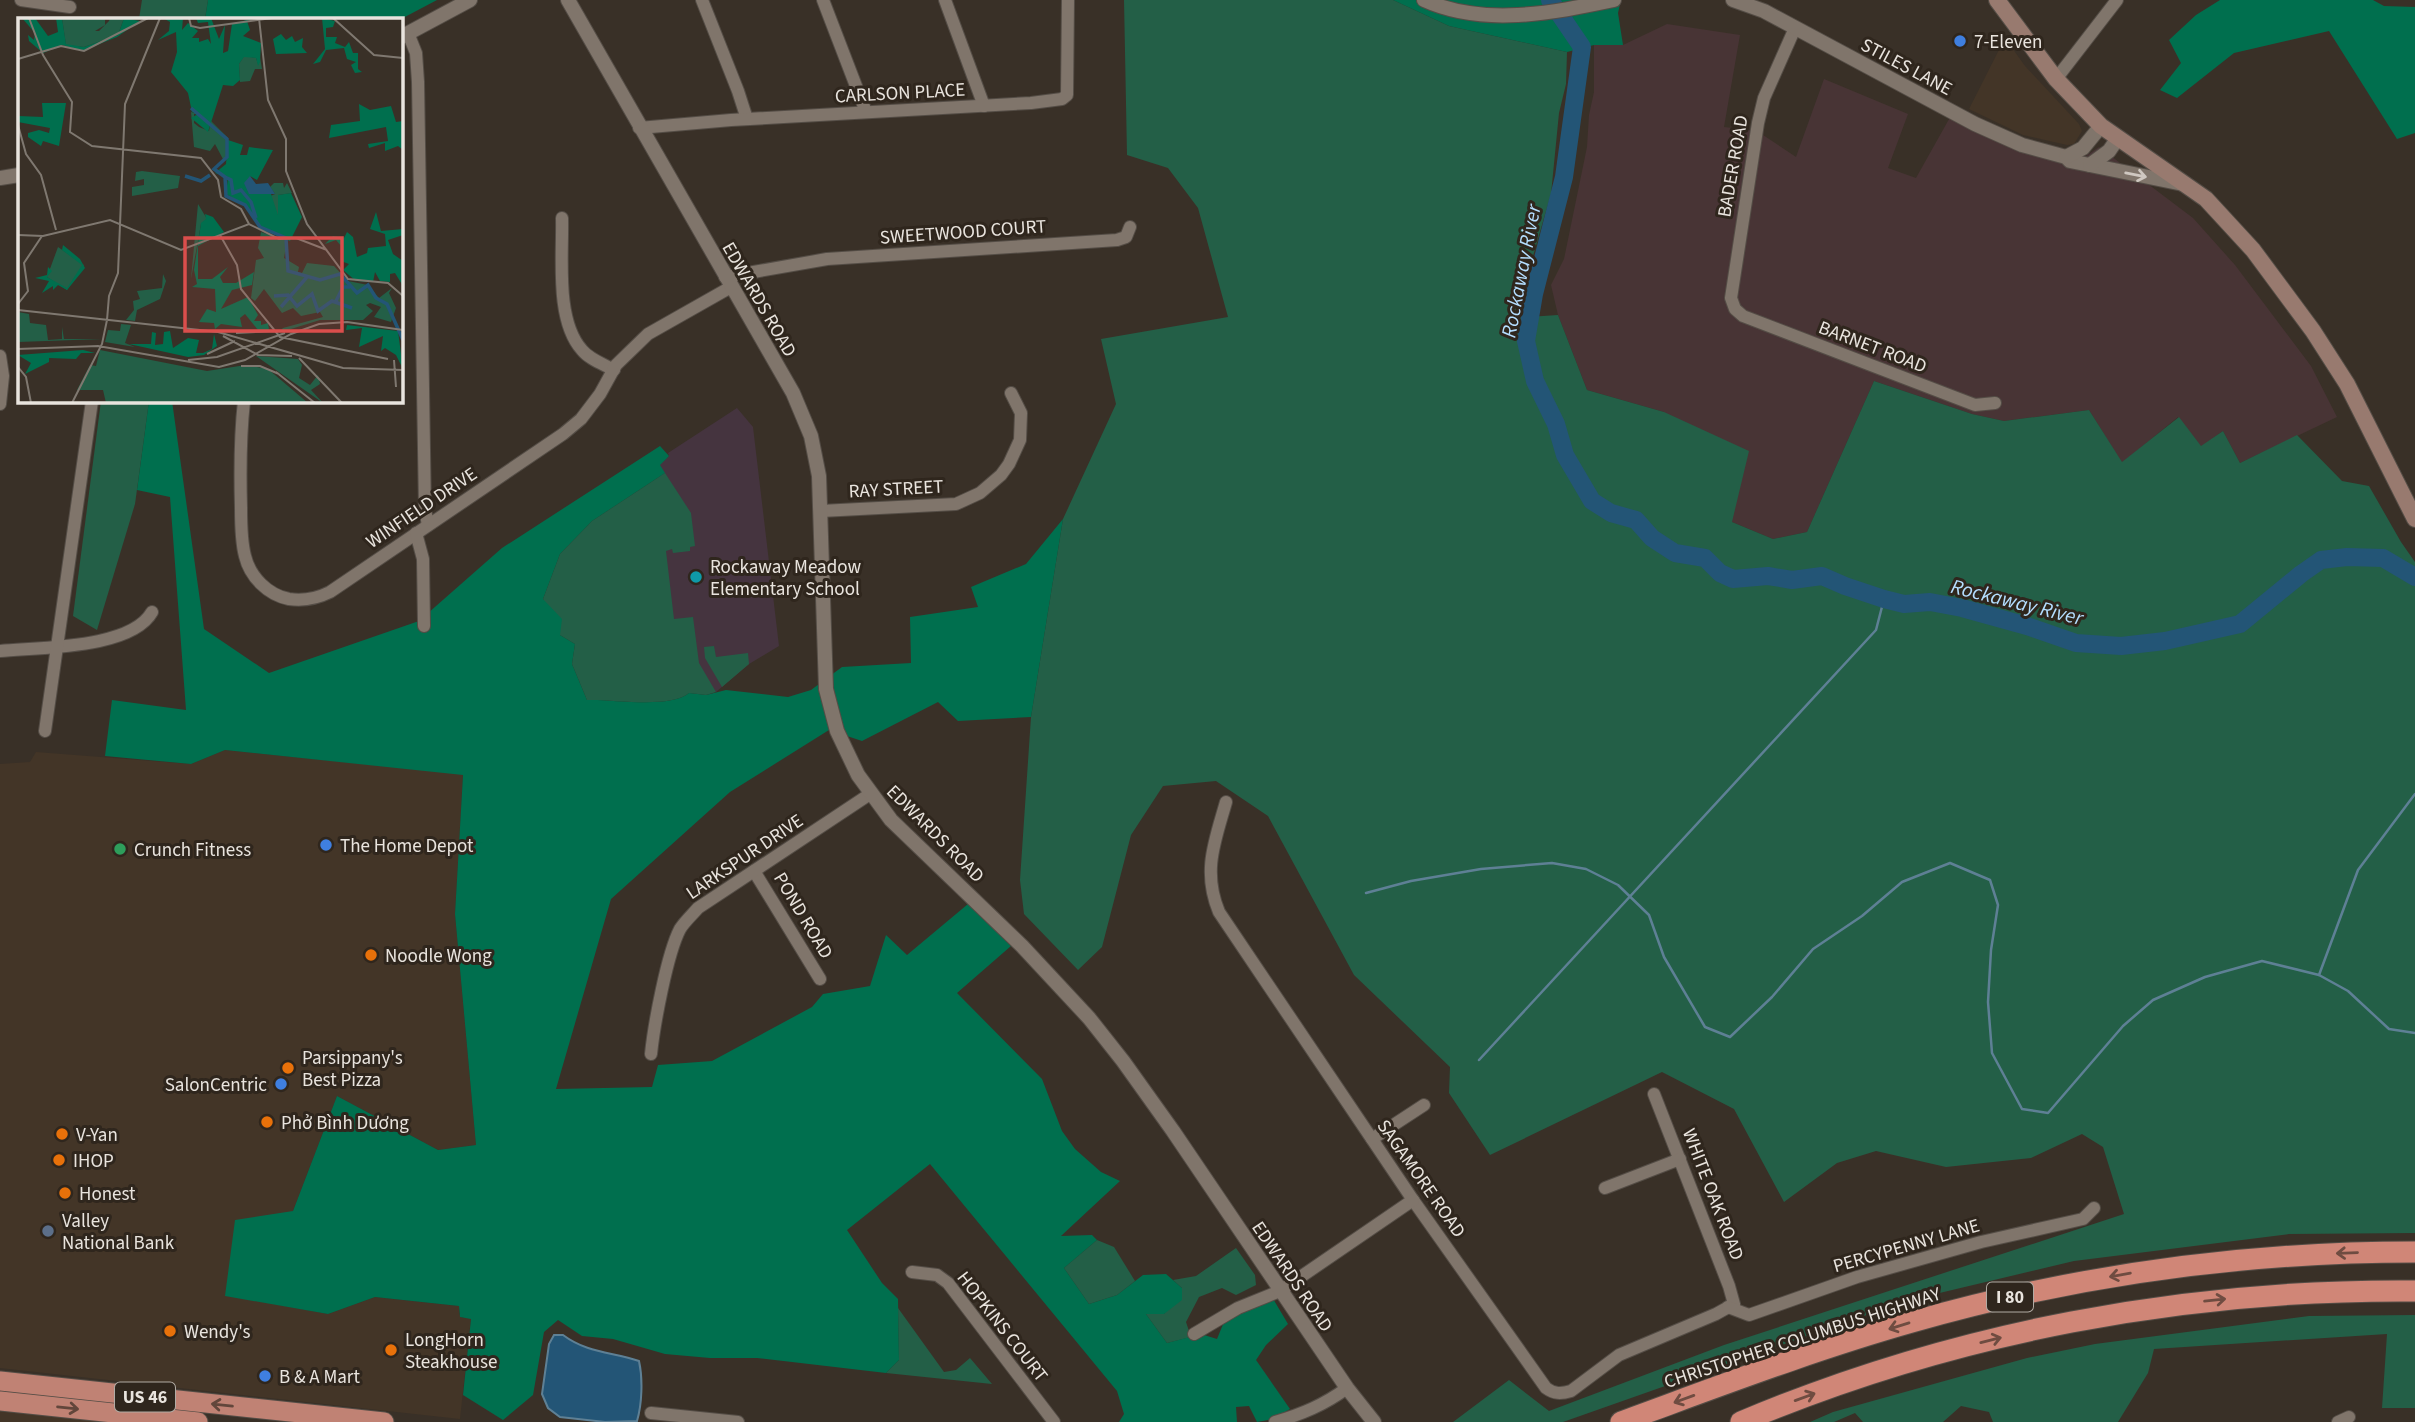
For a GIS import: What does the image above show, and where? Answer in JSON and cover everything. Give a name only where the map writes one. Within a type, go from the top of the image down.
[{"type":"highway","name":"CHRISTOPHER COLUMBUS HIGHWAY","points":[[1621,1422],[1876,1333],[1947,1312],[2056,1286],[2166,1268],[2239,1260],[2415,1252]]},
{"type":"highway","name":"I 80","points":[[1741,1422],[1922,1358],[2027,1331],[2099,1317],[2243,1297],[2352,1291],[2415,1291]]},
{"type":"highway","name":"US 46","points":[[0,1381],[318,1419],[384,1422]]},
{"type":"highway","name":"US 46","points":[[0,1401],[198,1422]]},
{"type":"main road","points":[[1997,0],[2056,79],[2102,126],[2206,200],[2228,221],[2280,285],[2313,331],[2353,396],[2415,519]]},
{"type":"street","points":[[21,0],[70,9]]},
{"type":"street","points":[[428,525],[425,510],[421,360],[418,82],[416,53],[405,35],[470,0]]},
{"type":"street","name":"EDWARDS ROAD","points":[[568,0],[793,393],[804,417],[816,456],[821,511],[828,697],[848,756],[870,794],[900,829],[1025,949],[1089,1018],[1123,1060],[1347,1388],[1374,1422]]},
{"type":"street","points":[[702,0],[747,119]]},
{"type":"street","points":[[824,0],[866,112]]},
{"type":"street","points":[[945,0],[984,106]]},
{"type":"street","name":"CARLSON PLACE","points":[[639,128],[1062,99],[1067,95],[1069,0]]},
{"type":"street","points":[[1424,0],[1461,12],[1494,16],[1528,14],[1614,0]]},
{"type":"street","name":"STILES LANE","points":[[1733,0],[1764,11],[1975,124],[2022,145],[2066,157],[2070,161],[2183,184]]},
{"type":"street","points":[[2056,79],[2117,0]]},
{"type":"street","name":"BADER ROAD","points":[[1740,314],[1735,310],[1731,298],[1758,124],[1764,98],[1795,28]]},
{"type":"street","points":[[2066,157],[2083,148],[2102,126]]},
{"type":"street","points":[[2090,165],[2109,151],[2118,138]]},
{"type":"street","points":[[0,178],[18,175]]},
{"type":"street","points":[[562,218],[566,319],[570,332],[585,354],[614,370]]},
{"type":"street","name":"SWEETWOOD COURT","points":[[791,264],[840,258],[1117,240],[1126,237],[1130,227]]},
{"type":"street","name":"WINFIELD DRIVE","points":[[244,402],[240,440],[241,530],[245,556],[250,569],[267,589],[282,597],[312,599],[324,595],[581,419],[614,370],[648,334],[728,282],[791,264]]},
{"type":"street","name":"BARNET ROAD","points":[[1740,314],[1975,405],[1995,403]]},
{"type":"street","points":[[0,356],[3,376],[0,404]]},
{"type":"street","name":"RAY STREET","points":[[821,511],[956,504],[980,493],[1001,475],[1020,440],[1021,413],[1011,393]]},
{"type":"street","points":[[45,731],[92,402]]},
{"type":"street","points":[[416,533],[424,559],[424,625]]},
{"type":"street","points":[[0,651],[119,637],[143,625],[152,612]]},
{"type":"street","name":"LARKSPUR DRIVE","points":[[651,1054],[669,960],[680,930],[698,908],[870,794]]},
{"type":"street","name":"SAGAMORE ROAD","points":[[1226,802],[1210,866],[1212,893],[1219,912],[1371,1139],[1545,1388],[1551,1392],[1571,1391],[1619,1355],[1728,1307]]},
{"type":"street","name":"POND ROAD","points":[[754,871],[820,979]]},
{"type":"street","name":"WHITE OAK ROAD","points":[[1654,1094],[1729,1286],[1734,1304],[1728,1307]]},
{"type":"street","points":[[1371,1139],[1424,1105]]},
{"type":"street","points":[[1605,1188],[1680,1159]]},
{"type":"street","points":[[1194,1334],[1238,1308],[1280,1291],[1413,1200]]},
{"type":"street","name":"PERCYPENNY LANE","points":[[1728,1307],[1743,1314],[1760,1312],[1857,1277],[1981,1242],[2083,1220],[2094,1209]]},
{"type":"street","name":"HOPKINS COURT","points":[[912,1272],[937,1275],[947,1283],[1054,1422]]},
{"type":"street","points":[[1275,1422],[1308,1412],[1347,1388]]},
{"type":"street","points":[[651,1413],[738,1422]]},
{"type":"shaded area","points":[[1667,24],[1740,35],[1724,127],[1757,131],[1796,157],[1824,79],[1908,114],[1888,168],[1916,178],[1953,112],[2080,160],[2099,147],[2193,218],[2235,265],[2311,366],[2337,417],[2240,463],[2223,431],[2201,447],[2178,417],[2122,463],[2089,410],[2004,421],[1972,414],[1874,381],[1807,532],[1773,539],[1732,522],[1664,412],[1587,390],[1558,315],[1551,285],[1564,259],[1587,147],[1594,92],[1594,45],[1623,45]]},
{"type":"shaded area","points":[[2005,38],[2025,66],[2079,124],[2082,131],[2074,144],[2067,145],[2023,135],[1969,109]]},
{"type":"shaded area","points":[[737,408],[753,427],[779,646],[749,664],[716,692],[560,554],[664,473],[659,465],[669,456],[668,453]]},
{"type":"shaded area","points":[[225,750],[463,774],[455,914],[476,1145],[438,1150],[337,1096],[293,1211],[225,1295],[328,1314],[375,1297],[459,1306],[462,1318],[471,1318],[460,1419],[0,1368],[0,764],[30,762],[36,752],[191,764]]},
{"type":"shaded area","points":[[0,1409],[104,1422],[0,1422]]},
{"type":"green space","points":[[142,0],[208,0],[205,18],[139,18]]},
{"type":"green space","points":[[208,0],[437,0],[402,18],[205,18]]},
{"type":"green space","points":[[1124,0],[1393,0],[1449,26],[1567,52],[1566,84],[1559,113],[1551,194],[1515,318],[1558,315],[1587,390],[1664,412],[1749,451],[1732,522],[1773,539],[1807,532],[1874,381],[1972,414],[2004,421],[2089,410],[2122,462],[2179,417],[2201,446],[2223,431],[2240,463],[2297,435],[2342,481],[2369,486],[2415,562],[2415,1233],[2289,1234],[2074,1261],[1906,1301],[1563,1422],[1453,1422],[1509,1380],[1549,1411],[1724,1345],[2124,1214],[2103,1147],[2082,1134],[2031,1158],[1946,1167],[1876,1151],[1837,1163],[1784,1202],[1734,1109],[1662,1072],[1490,1155],[1449,1093],[1450,1067],[1354,975],[1268,816],[1216,781],[1163,786],[1131,835],[1102,947],[1078,970],[1024,914],[1020,880],[1031,717],[1063,519],[1116,404],[1101,339],[1228,317],[1198,208],[1168,168],[1127,155]]},
{"type":"green space","points":[[1393,0],[1621,0],[1618,13],[1623,45],[1594,45],[1567,52],[1449,26]]},
{"type":"green space","points":[[2220,0],[2373,0],[2384,6],[2415,7],[2415,133],[2397,139],[2329,31],[2234,53],[2177,98],[2160,90],[2181,63],[2169,40],[2196,15]]},
{"type":"green space","points":[[101,402],[149,402],[135,504],[97,630],[73,616]]},
{"type":"green space","points":[[149,402],[172,402],[204,629],[269,673],[419,621],[502,548],[660,446],[669,456],[660,465],[665,473],[592,521],[560,554],[543,599],[562,619],[560,635],[575,644],[572,664],[587,700],[641,702],[669,701],[689,693],[706,695],[726,690],[788,697],[811,690],[842,667],[911,663],[910,617],[978,607],[971,587],[1026,564],[1063,519],[1031,717],[958,721],[938,702],[862,741],[829,730],[730,792],[611,899],[556,1089],[652,1087],[658,1065],[712,1061],[812,1007],[823,994],[870,986],[886,935],[907,955],[968,904],[1011,946],[957,993],[1042,1079],[1062,1131],[1075,1149],[1101,1172],[1120,1181],[1061,1236],[1092,1235],[1097,1240],[1064,1268],[1089,1304],[1117,1295],[1143,1275],[1166,1274],[1182,1288],[1182,1300],[1164,1314],[1146,1314],[1167,1343],[1201,1334],[1217,1339],[1228,1312],[1272,1297],[1288,1324],[1266,1345],[1256,1360],[1290,1409],[1273,1419],[1257,1422],[1249,1406],[1236,1407],[1237,1422],[1119,1422],[1124,1414],[1117,1391],[930,1164],[847,1230],[882,1283],[898,1299],[899,1360],[886,1373],[757,1358],[665,1354],[613,1339],[582,1336],[558,1320],[544,1332],[533,1395],[503,1420],[463,1395],[471,1319],[460,1317],[459,1306],[375,1297],[328,1314],[225,1296],[235,1220],[293,1211],[337,1096],[438,1150],[476,1145],[455,914],[463,775],[225,750],[191,764],[105,756],[112,700],[186,710],[170,497],[137,490]]},
{"type":"green space","points":[[665,473],[691,513],[695,546],[690,547],[690,551],[666,551],[674,619],[693,617],[699,663],[716,692],[706,695],[689,693],[669,701],[655,702],[587,700],[572,664],[575,644],[560,635],[543,599],[560,554],[592,521]]},
{"type":"green space","points":[[714,646],[716,657],[748,653],[749,664],[722,687],[705,658],[704,647]]},
{"type":"green space","points":[[1097,1240],[1114,1247],[1135,1281],[1117,1295],[1089,1304],[1064,1268]]},
{"type":"green space","points":[[1236,1248],[1255,1275],[1256,1285],[1236,1295],[1222,1288],[1199,1297],[1186,1322],[1191,1337],[1167,1343],[1146,1314],[1164,1314],[1182,1288],[1173,1280],[1196,1276]]},
{"type":"green space","points":[[898,1308],[944,1372],[956,1370],[970,1358],[992,1384],[886,1373],[899,1360]]},
{"type":"green space","points":[[2415,1315],[2415,1408],[2382,1408],[2387,1334],[2154,1349],[2148,1373],[2118,1422],[1993,1422],[1989,1412],[1961,1406],[1943,1422],[1863,1422],[1855,1413],[1834,1422],[1810,1422],[1833,1412],[2027,1358],[2095,1344],[2309,1316]]},
{"type":"water","points":[[554,1335],[563,1335],[590,1349],[639,1361],[641,1391],[637,1421],[605,1422],[560,1417],[548,1408],[542,1394],[549,1344]]},
{"type":"waterway","name":"Rockaway River","points":[[1550,0],[1582,47],[1564,177],[1534,294],[1526,341],[1535,381],[1556,424],[1565,455],[1592,501],[1611,513],[1636,520],[1652,538],[1675,553],[1705,558],[1720,573],[1733,579],[1768,576],[1792,580],[1822,576],[1884,599],[1904,604],[1930,602],[1962,608],[2076,643],[2121,646],[2165,641],[2240,624],[2321,560],[2347,557],[2383,558],[2415,577]]},
{"type":"waterway","points":[[1479,1060],[1876,630],[1884,599]]},
{"type":"waterway","points":[[2319,975],[2358,870],[2415,794]]},
{"type":"waterway","points":[[1366,893],[1411,881],[1481,869],[1552,863],[1586,869],[1618,885],[1649,915],[1664,957],[1705,1027],[1730,1037],[1772,997],[1813,949],[1862,916],[1902,882],[1950,863],[1990,880],[1998,905],[1991,950],[1988,1002],[1992,1053],[2022,1109],[2048,1113],[2123,1026],[2153,1000],[2205,977],[2262,961],[2319,975],[2348,991],[2389,1029],[2415,1033]]},
{"type":"place","name":"7-Eleven","points":[[1960,41]]},
{"type":"place","name":"Rockaway Meadow Elementary School","points":[[696,577]]},
{"type":"place","name":"The Home Depot","points":[[326,845]]},
{"type":"place","name":"Crunch Fitness","points":[[120,849]]},
{"type":"place","name":"Noodle Wong","points":[[371,955]]},
{"type":"place","name":"Parsippany's Best Pizza","points":[[288,1068]]},
{"type":"place","name":"SalonCentric","points":[[281,1084]]},
{"type":"place","name":"Phở Bình Dương","points":[[267,1122]]},
{"type":"place","name":"V-Yan","points":[[62,1134]]},
{"type":"place","name":"IHOP","points":[[59,1160]]},
{"type":"place","name":"Honest","points":[[65,1193]]},
{"type":"place","name":"Valley National Bank","points":[[48,1231]]},
{"type":"place","name":"Wendy's","points":[[170,1331]]},
{"type":"place","name":"LongHorn Steakhouse","points":[[391,1350]]},
{"type":"place","name":"B & A Mart","points":[[265,1376]]}]
